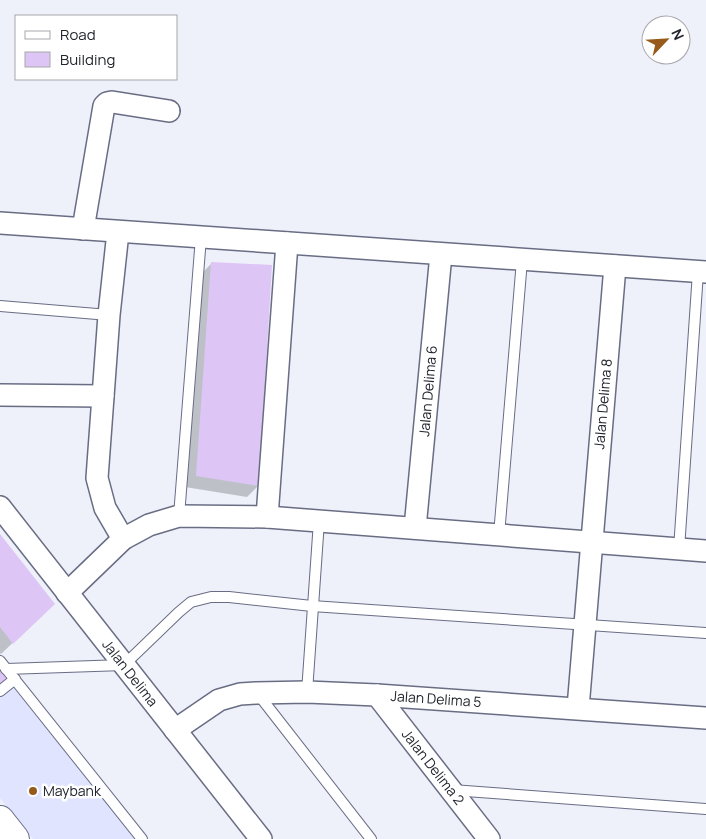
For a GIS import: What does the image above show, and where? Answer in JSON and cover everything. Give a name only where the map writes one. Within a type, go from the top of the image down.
[{"type":"main road","points":[[0,820],[15,839]]},
{"type":"street","points":[[83,229],[104,106],[112,102],[170,112]]},
{"type":"street","points":[[0,223],[702,272]]},
{"type":"street","points":[[118,232],[109,315],[97,478],[105,508],[123,539]]},
{"type":"street","points":[[267,517],[287,243]]},
{"type":"street","name":"Jalan Delima 6","points":[[415,528],[441,254]]},
{"type":"street","name":"Jalan Delima 8","points":[[578,708],[615,266]]},
{"type":"street","points":[[0,395],[103,396]]},
{"type":"street","name":"Jalan Delima","points":[[0,507],[260,839]]},
{"type":"street","points":[[67,593],[123,539],[150,525],[179,516],[267,517],[706,551]]},
{"type":"street","name":"Jalan Delima 5","points":[[175,730],[219,700],[256,692],[377,695],[706,718]]},
{"type":"street","name":"Jalan Delima 2","points":[[377,695],[489,839]]},
{"type":"lane","points":[[179,516],[201,237]]},
{"type":"lane","points":[[498,535],[522,260]]},
{"type":"lane","points":[[679,549],[702,272]]},
{"type":"lane","points":[[0,306],[109,315]]},
{"type":"lane","points":[[307,692],[318,521]]},
{"type":"lane","points":[[3,665],[124,665],[191,602],[201,599],[229,597],[312,606],[706,633]]},
{"type":"lane","points":[[3,665],[142,839]]},
{"type":"lane","points":[[0,692],[15,679]]},
{"type":"lane","points":[[256,692],[371,839]]},
{"type":"lane","points":[[451,790],[706,809]]},
{"type":"shaded area","points":[[0,654],[145,839],[33,839],[0,798]]},
{"type":"building","points":[[211,262],[272,265],[259,486],[196,476]]},
{"type":"building","points":[[0,534],[55,604],[13,644],[0,627]]},
{"type":"building","points":[[0,662],[11,676],[0,685]]},
{"type":"place","name":"Maybank","points":[[33,791]]}]
